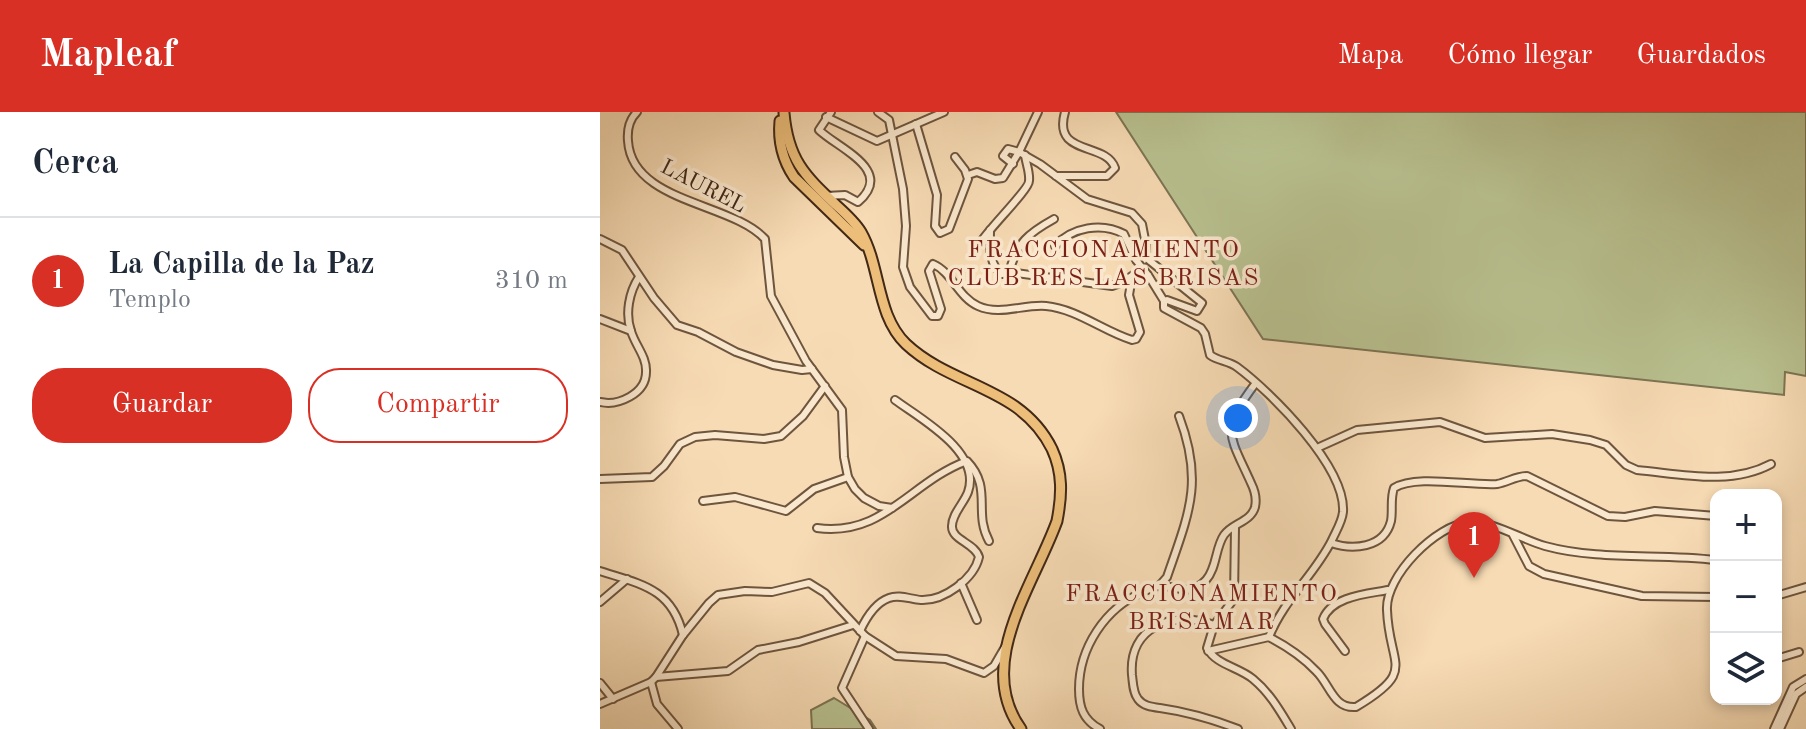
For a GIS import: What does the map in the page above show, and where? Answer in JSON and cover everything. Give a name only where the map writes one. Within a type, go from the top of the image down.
[{"type":"main road","points":[[785,112],[792,155],[801,170],[855,223],[868,251],[895,331],[923,358],[1033,419],[1055,456],[1061,478],[1057,521],[1006,645],[1002,675],[1003,693],[1021,729]]},
{"type":"main road","points":[[785,112],[779,136],[785,163],[794,177],[868,251]]},
{"type":"street","name":"LAUREL","points":[[637,112],[627,129],[627,137],[632,160],[640,172],[660,187],[765,239],[771,296],[812,369]]},
{"type":"street","points":[[878,112],[908,127]]},
{"type":"street","points":[[877,141],[944,112]]},
{"type":"street","points":[[968,175],[977,172],[999,180],[1022,154],[1038,112]]},
{"type":"street","points":[[1056,176],[1107,176],[1115,168],[1109,159],[1065,135],[1061,125],[1065,112]]},
{"type":"street","points":[[815,198],[845,195],[858,202],[870,186],[861,161],[819,130],[828,114],[895,153]]},
{"type":"street","points":[[889,120],[903,189],[906,226],[903,267],[910,287],[932,316],[938,316],[941,309],[929,271],[933,264],[967,299],[987,310],[1043,305],[1063,309],[1132,340],[1136,339],[1140,332],[1129,295],[1132,277],[1145,257],[1145,233],[1138,219],[1132,213],[1087,199],[1022,154],[1008,149],[1003,154],[1004,159],[1013,164]]},
{"type":"street","points":[[916,124],[937,195],[935,226],[940,233],[949,229],[967,185],[968,175],[955,157]]},
{"type":"street","points":[[978,246],[1028,189],[1030,177],[1022,154]]},
{"type":"street","points":[[1009,272],[1015,254],[1027,235],[1054,219]]},
{"type":"street","points":[[1055,246],[1080,230],[1109,228],[1124,234],[1136,260],[1164,301],[1164,308],[1201,328],[1210,355],[1216,360],[1234,364],[1255,384],[1317,448],[1334,476],[1342,502],[1341,521],[1331,543],[1277,615],[1269,637]]},
{"type":"street","points":[[990,230],[995,267],[1002,274],[1009,272],[1112,286],[1129,295]]},
{"type":"street","points":[[600,239],[622,250],[677,325],[773,365],[812,369],[842,410],[848,477],[864,498],[879,506],[892,508]]},
{"type":"street","points":[[1145,257],[1200,300],[1202,306],[1192,311],[1164,301]]},
{"type":"street","points":[[600,402],[617,403],[632,395],[644,383],[646,366],[631,331],[629,308],[631,292],[639,277]]},
{"type":"street","points":[[1112,286],[1132,277]]},
{"type":"street","points":[[600,319],[631,331]]},
{"type":"street","points":[[1159,586],[1177,591],[1192,589],[1205,582],[1224,535],[1250,516],[1256,497],[1232,441],[1231,426],[1237,407],[1255,384]]},
{"type":"street","points":[[600,479],[652,477],[680,444],[695,437],[730,435],[764,439],[781,436],[803,416],[825,386]]},
{"type":"street","points":[[895,400],[939,432],[980,478],[983,526],[989,541]]},
{"type":"street","points":[[1100,729],[1085,719],[1079,706],[1081,663],[1092,637],[1117,606],[1159,586],[1167,577],[1192,498],[1192,459],[1179,416]]},
{"type":"street","points":[[1317,448],[1357,430],[1440,422],[1485,438],[1552,434],[1590,440],[1606,445],[1626,465],[1637,470],[1723,477],[1749,473],[1771,464]]},
{"type":"street","points":[[817,528],[856,528],[892,508],[943,472],[967,461]]},
{"type":"street","points":[[869,729],[842,688],[871,612],[888,598],[897,596],[924,600],[945,594],[974,570],[979,557],[975,547],[952,530],[954,518],[968,492],[967,461]]},
{"type":"street","points":[[1331,543],[1355,548],[1378,539],[1391,520],[1394,488],[1409,483],[1497,484],[1527,476],[1608,516],[1625,517],[1655,511],[1710,516]]},
{"type":"street","points":[[703,501],[735,497],[786,511],[814,489],[848,477]]},
{"type":"street","points":[[1208,651],[1269,637],[1316,670],[1342,705],[1356,707],[1391,683],[1395,673],[1387,610],[1388,590],[1402,568],[1453,527],[1481,522],[1547,547],[1581,554],[1710,559]]},
{"type":"street","points":[[1235,527],[1234,599],[1214,625],[1207,641],[1208,651],[1251,677],[1267,691],[1291,729]]},
{"type":"street","points":[[1513,535],[1529,566],[1544,574],[1642,596],[1710,599]]},
{"type":"street","points":[[600,571],[661,594],[670,604],[683,635]]},
{"type":"street","points":[[600,602],[627,579]]},
{"type":"street","points":[[678,729],[657,704],[654,679],[683,635],[718,595],[745,591],[772,592],[803,583],[815,585],[862,634],[896,656],[946,659],[984,673],[994,666],[1006,645]]},
{"type":"street","points":[[961,583],[977,620]]},
{"type":"street","points":[[1782,594],[1806,587]]},
{"type":"street","points":[[1345,651],[1325,624],[1323,619],[1326,613],[1357,595],[1388,590]]},
{"type":"street","points":[[1214,625],[1184,618],[1153,628],[1139,640],[1134,655],[1133,687],[1136,697],[1148,706],[1200,714],[1238,729]]},
{"type":"street","points":[[600,704],[654,679],[728,671],[758,650],[799,642],[853,625]]},
{"type":"street","points":[[1782,657],[1799,652]]},
{"type":"street","points":[[1777,729],[1793,687],[1806,679]]},
{"type":"street","points":[[600,683],[613,699]]},
{"type":"street","points":[[1777,729],[1796,694],[1806,687]]},
{"type":"green space","points":[[1116,112],[1806,112],[1806,376],[1785,372],[1784,395],[1263,339]]},
{"type":"green space","points":[[834,698],[870,720],[876,729],[812,729],[811,710]]},
{"type":"place","name":"La Capilla de la Paz","points":[[1474,578]]},
{"type":"district","name":"FRACCIONAMIENTO CLUB RES LAS BRISAS","points":[[1104,263]]},
{"type":"district","name":"FRACCIONAMIENTO BRISAMAR","points":[[1202,607]]}]
